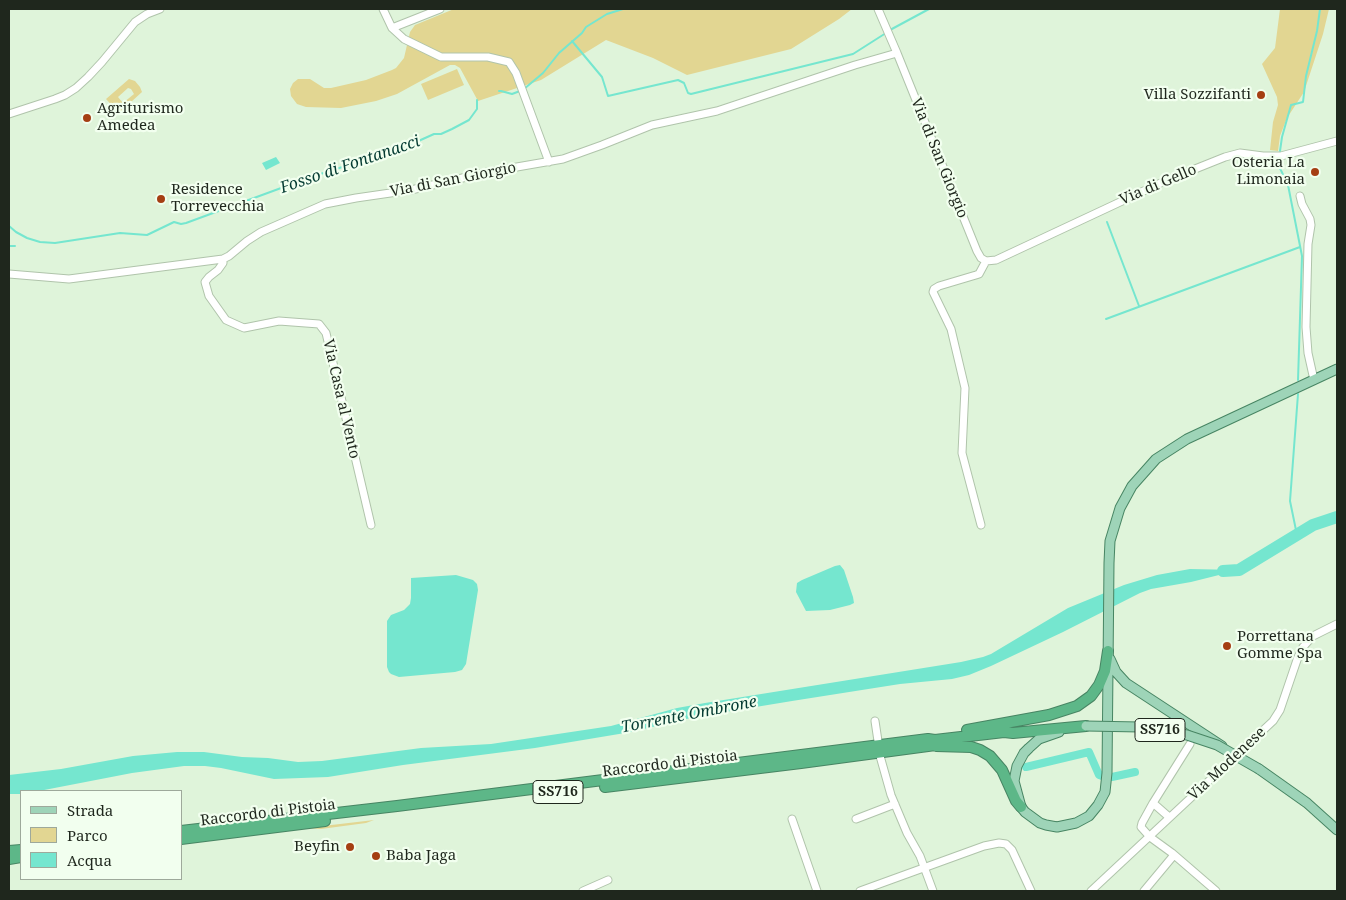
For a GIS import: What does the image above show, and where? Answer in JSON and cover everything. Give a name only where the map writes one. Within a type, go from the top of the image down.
[{"type":"highway","points":[[1021,806],[1016,801],[1002,770],[990,756],[971,747],[932,742],[934,737],[1049,715],[1077,706],[1091,696],[1098,686],[1105,670],[1108,652]]},
{"type":"highway","name":"Raccordo di Pistoia","points":[[182,831],[932,742],[946,743],[1004,736],[1012,733],[1086,726]]},
{"type":"highway","name":"Raccordo di Pistoia","points":[[182,839],[932,742]]},
{"type":"main road","points":[[1086,726],[1043,737],[1024,753],[1017,766],[1014,776],[1015,787],[1021,806],[1040,823],[1062,827],[1076,823],[1094,810],[1102,799],[1106,783],[1110,541],[1120,508],[1132,486],[1156,459],[1188,440],[1337,369]]},
{"type":"main road","points":[[1108,652],[1112,666],[1126,684],[1218,742],[1230,752]]},
{"type":"main road","name":"Raccordo di Pistoia","points":[[1086,726],[1140,727],[1176,733],[1210,742],[1259,769],[1302,799],[1337,830]]},
{"type":"street","points":[[9,114],[55,99],[76,88],[102,62],[135,22],[147,14],[160,9]]},
{"type":"street","points":[[383,9],[392,28],[404,39],[441,57],[488,57],[509,62],[516,73],[549,162]]},
{"type":"street","points":[[392,28],[440,9]]},
{"type":"street","name":"Via di San Giorgio","points":[[878,9],[977,251],[980,258],[986,261]]},
{"type":"street","name":"Via di San Giorgio","points":[[9,274],[68,279],[223,259],[261,232],[325,204],[421,188],[488,172],[570,157],[661,122],[717,111],[897,53]]},
{"type":"street","name":"Via di Gello","points":[[986,261],[996,260],[1165,181],[1225,156],[1240,153],[1273,157],[1337,141]]},
{"type":"street","points":[[1300,196],[1311,225],[1308,244],[1306,327],[1308,352],[1314,380]]},
{"type":"street","name":"Via Casa al Vento","points":[[223,259],[223,264],[205,282],[209,296],[226,320],[244,328],[279,321],[319,324],[326,333],[371,525]]},
{"type":"street","points":[[981,526],[962,453],[965,388],[951,329],[933,292],[938,287],[976,275],[986,261]]},
{"type":"street","name":"Via Modenese","points":[[1091,891],[1276,718],[1303,647],[1313,636],[1337,624]]},
{"type":"street","points":[[875,721],[878,741]]},
{"type":"street","points":[[1190,744],[1141,826],[1150,837],[1174,854],[1216,891]]},
{"type":"street","points":[[880,756],[887,784],[925,867],[933,891]]},
{"type":"street","points":[[1153,803],[1169,817]]},
{"type":"street","points":[[856,819],[895,804]]},
{"type":"street","points":[[792,819],[817,891]]},
{"type":"street","points":[[860,891],[996,843],[1003,843],[1012,850],[1030,891]]},
{"type":"street","points":[[1144,891],[1174,854]]},
{"type":"street","points":[[582,891],[608,880]]},
{"type":"green space","points":[[454,9],[852,9],[791,49],[687,75],[653,58],[606,40],[541,80],[478,101],[460,68],[455,65],[450,65],[397,94],[376,101],[341,108],[306,107],[297,104],[291,96],[290,89],[298,79],[310,79],[324,88],[331,88],[366,80],[396,68],[404,58],[410,32],[415,25]]},
{"type":"green space","points":[[1280,9],[1329,9],[1304,92],[1287,118],[1280,136],[1278,151],[1270,150],[1273,122],[1278,105],[1277,97],[1262,64],[1275,48]]},
{"type":"green space","points":[[457,69],[464,85],[428,100],[421,84]]},
{"type":"green space","points":[[129,79],[135,81],[142,92],[119,113],[106,99]],"holes":[[[128,88],[134,94],[123,103],[118,97]]]},
{"type":"green space","points":[[374,820],[366,823],[321,829],[306,828]]},
{"type":"water","points":[[276,157],[280,163],[266,170],[262,163]]},
{"type":"water","points":[[840,565],[844,570],[854,603],[830,610],[806,611],[796,592],[797,583]]},
{"type":"water","points":[[1190,569],[1239,570],[1140,593],[991,666],[969,675],[952,679],[900,684],[695,717],[631,732],[535,748],[328,777],[274,779],[221,768],[184,766],[132,773],[44,790],[20,790],[20,794],[9,794],[9,775],[61,769],[133,756],[177,752],[204,752],[298,762],[322,761],[421,748],[491,744],[611,726],[677,708],[705,703],[961,662],[991,654],[1068,608],[1124,585],[1157,575]]},
{"type":"water","points":[[456,575],[473,580],[477,584],[478,590],[466,664],[462,670],[455,672],[399,677],[391,674],[387,667],[387,621],[391,615],[404,610],[410,604],[411,578]]},
{"type":"waterway","name":"Fosso di Fontanacci","points":[[524,89],[543,73],[559,53],[582,33],[586,27],[607,14],[623,9]]},
{"type":"waterway","points":[[890,30],[929,9]]},
{"type":"waterway","points":[[1280,151],[1291,105],[1303,102],[1306,76],[1317,31],[1320,9]]},
{"type":"waterway","points":[[572,41],[602,77],[608,96],[678,80],[684,83],[688,93],[691,94],[853,54],[886,33]]},
{"type":"waterway","name":"Fosso di Fontanacci","points":[[499,91],[512,94],[520,91]]},
{"type":"waterway","name":"Fosso di Fontanacci","points":[[9,226],[27,238],[40,242],[55,243],[120,233],[147,235],[174,222],[186,223],[311,177],[414,143],[434,134],[441,134],[469,120],[477,109],[477,100]]},
{"type":"waterway","points":[[1276,160],[1288,185],[1302,256],[1298,380]]},
{"type":"waterway","points":[[1107,222],[1139,306]]},
{"type":"waterway","points":[[9,246],[15,246]]},
{"type":"waterway","points":[[1106,319],[1300,247]]},
{"type":"waterway","points":[[1297,535],[1290,501],[1298,394]]},
{"type":"waterway","name":"Torrente Ombrone","points":[[1223,571],[1239,570],[1313,525],[1337,517]]},
{"type":"waterway","points":[[1026,767],[1089,752],[1099,775],[1102,776]]},
{"type":"waterway","points":[[1112,777],[1135,772]]},
{"type":"place","name":"Villa Sozzifanti","points":[[1261,95]]},
{"type":"place","name":"Agriturismo Amedea","points":[[87,118]]},
{"type":"place","name":"Osteria La Limonaia","points":[[1315,172]]},
{"type":"place","name":"Residence Torrevecchia","points":[[161,199]]},
{"type":"place","name":"Porrettana Gomme Spa","points":[[1227,646]]},
{"type":"place","name":"Beyfin","points":[[350,847]]},
{"type":"place","name":"Baba Jaga","points":[[376,856]]}]
